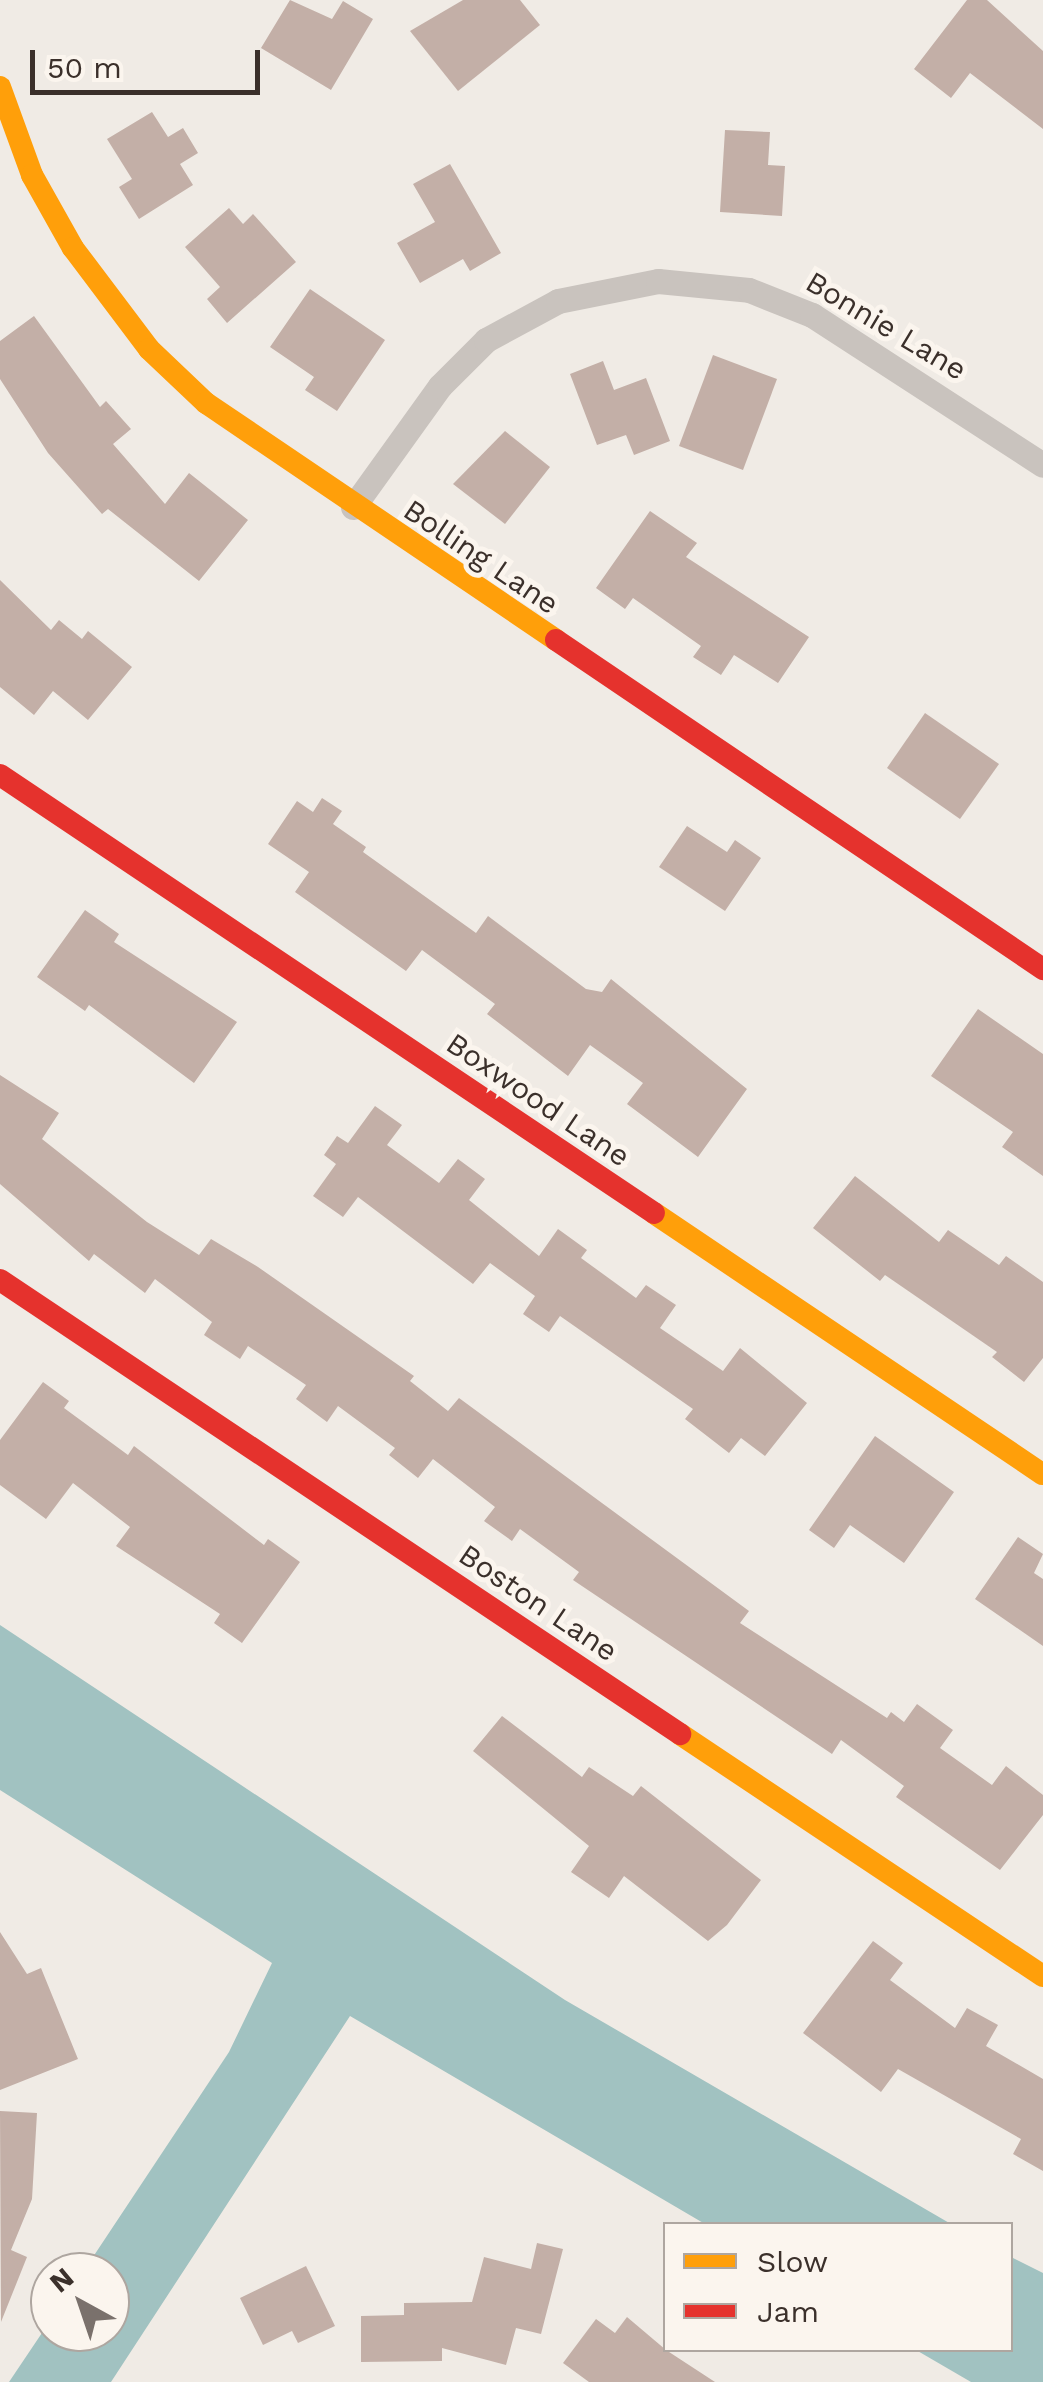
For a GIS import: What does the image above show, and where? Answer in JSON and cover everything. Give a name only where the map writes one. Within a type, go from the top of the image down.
[{"type":"street","name":"Bolling Lane","points":[[0,87],[52,212],[121,317],[206,404],[353,507],[1043,969]]},
{"type":"street","name":"Bonnie Lane","points":[[353,507],[440,386],[486,340],[558,301],[658,281],[749,290],[812,315],[1043,465]]},
{"type":"street","name":"Boxwood Lane","points":[[0,775],[1043,1474]]},
{"type":"street","name":"Boston Lane","points":[[0,1280],[1043,1976]]},
{"type":"water","points":[[0,1625],[565,2000],[948,2222],[702,2222],[350,2016],[111,2382],[9,2382],[30,2351],[130,2352],[130,2252],[96,2252],[229,2052],[272,1963],[0,1790]]},
{"type":"water","points":[[1013,2258],[1043,2273],[1043,2382],[971,2382],[919,2352],[1013,2352]]},
{"type":"building","points":[[290,0],[332,19],[343,1],[373,19],[331,90],[261,48]]},
{"type":"building","points":[[463,0],[520,0],[540,25],[458,91],[410,31]]},
{"type":"building","points":[[967,0],[987,0],[1043,51],[1043,129],[970,73],[951,98],[914,69]]},
{"type":"building","points":[[152,112],[168,137],[183,128],[198,153],[180,164],[193,185],[139,219],[119,187],[132,179],[107,139]]},
{"type":"building","points":[[725,130],[770,132],[768,165],[785,166],[782,216],[720,212]]},
{"type":"building","points":[[450,164],[501,253],[470,271],[463,259],[420,283],[397,243],[435,222],[413,184]]},
{"type":"building","points":[[229,208],[243,224],[253,214],[296,262],[227,323],[207,299],[220,287],[185,247]]},
{"type":"building","points":[[310,289],[385,340],[337,411],[305,390],[314,377],[270,347]]},
{"type":"building","points":[[34,316],[100,407],[106,401],[131,429],[113,444],[165,504],[189,473],[248,520],[199,581],[108,509],[102,514],[48,453],[0,379],[0,341]]},
{"type":"building","points":[[713,355],[777,379],[743,470],[679,446]]},
{"type":"building","points":[[603,361],[614,390],[646,378],[670,441],[634,455],[626,435],[597,445],[570,374]]},
{"type":"building","points":[[505,431],[550,467],[505,524],[453,484]]},
{"type":"building","points":[[650,511],[697,543],[686,557],[809,637],[778,683],[734,655],[721,675],[693,657],[701,646],[633,598],[625,609],[596,588]]},
{"type":"building","points":[[0,580],[51,630],[59,620],[82,639],[88,631],[132,667],[88,720],[53,691],[34,715],[0,687]]},
{"type":"building","points":[[925,713],[999,764],[960,819],[887,768]]},
{"type":"building","points":[[322,798],[342,811],[333,824],[366,847],[363,852],[476,933],[488,916],[586,989],[602,992],[611,979],[747,1089],[698,1157],[627,1104],[643,1083],[590,1045],[568,1076],[487,1014],[495,1004],[422,950],[406,971],[295,892],[309,872],[268,844],[297,801],[313,812]]},
{"type":"building","points":[[687,826],[727,852],[735,840],[761,858],[725,911],[659,867]]},
{"type":"building","points":[[85,910],[119,934],[114,942],[237,1022],[194,1083],[89,1005],[85,1011],[37,977]]},
{"type":"building","points":[[978,1009],[1043,1054],[1043,1176],[1002,1147],[1013,1132],[931,1076]]},
{"type":"building","points":[[0,1075],[59,1113],[42,1139],[147,1222],[199,1255],[211,1239],[258,1267],[414,1376],[410,1381],[448,1411],[459,1398],[749,1611],[740,1623],[887,1718],[891,1712],[904,1722],[917,1704],[953,1730],[940,1748],[992,1785],[1006,1766],[1043,1795],[1043,1815],[1000,1870],[896,1797],[904,1786],[841,1740],[832,1754],[573,1580],[579,1572],[520,1529],[512,1541],[484,1521],[495,1507],[433,1459],[418,1478],[389,1455],[395,1448],[338,1406],[327,1422],[296,1399],[306,1385],[248,1346],[240,1359],[204,1335],[212,1322],[155,1279],[145,1293],[94,1254],[89,1261],[0,1184]]},
{"type":"building","points":[[375,1106],[402,1125],[387,1145],[439,1183],[458,1159],[485,1179],[469,1200],[539,1256],[558,1229],[587,1250],[581,1258],[636,1298],[646,1285],[676,1305],[660,1328],[723,1371],[740,1348],[807,1403],[765,1456],[741,1438],[729,1453],[685,1419],[693,1409],[560,1316],[549,1332],[523,1314],[535,1296],[490,1263],[473,1284],[358,1197],[343,1217],[313,1196],[336,1164],[324,1155],[337,1136],[348,1143]]},
{"type":"building","points":[[855,1176],[939,1242],[948,1230],[999,1265],[1006,1256],[1043,1282],[1043,1358],[1024,1382],[992,1357],[997,1352],[885,1275],[880,1281],[813,1228]]},
{"type":"building","points":[[43,1382],[69,1401],[64,1408],[128,1455],[134,1446],[264,1545],[268,1539],[300,1562],[242,1643],[214,1623],[220,1614],[116,1546],[130,1527],[73,1483],[46,1519],[0,1485],[0,1440]]},
{"type":"building","points":[[875,1436],[954,1492],[904,1563],[850,1525],[834,1548],[809,1530]]},
{"type":"building","points":[[1018,1537],[1043,1554],[1034,1573],[1043,1579],[1043,1646],[975,1599]]},
{"type":"building","points":[[502,1716],[582,1777],[589,1767],[633,1796],[641,1786],[761,1880],[727,1925],[708,1941],[624,1876],[609,1898],[571,1872],[589,1846],[473,1751]]},
{"type":"building","points":[[0,1932],[27,1974],[41,1968],[78,2059],[0,2090]]},
{"type":"building","points":[[873,1941],[903,1963],[890,1980],[955,2028],[967,2008],[998,2025],[986,2046],[1043,2079],[1043,2171],[1013,2154],[1021,2139],[898,2069],[881,2092],[803,2033]]},
{"type":"building","points":[[0,2111],[37,2113],[32,2199],[11,2250],[27,2257],[1,2322]]},
{"type":"building","points":[[537,2243],[563,2249],[541,2334],[516,2328],[506,2365],[442,2348],[442,2361],[361,2362],[361,2316],[404,2315],[404,2303],[472,2302],[484,2257],[531,2269]]},
{"type":"building","points":[[306,2266],[335,2326],[298,2343],[292,2331],[263,2345],[240,2298]]},
{"type":"building","points":[[627,2317],[663,2347],[663,2352],[669,2352],[715,2382],[589,2382],[563,2363],[596,2319],[615,2333]]},
{"type":"traffic: slow","points":[[0,87],[32,175],[73,248],[149,349],[206,403],[556,640]]},
{"type":"traffic: slow","points":[[654,1213],[1043,1474]]},
{"type":"traffic: slow","points":[[680,1734],[1043,1976]]},
{"type":"traffic: jam","points":[[556,640],[1043,969]]},
{"type":"traffic: jam","points":[[0,775],[654,1213]]},
{"type":"traffic: jam","points":[[0,1280],[680,1734]]}]
